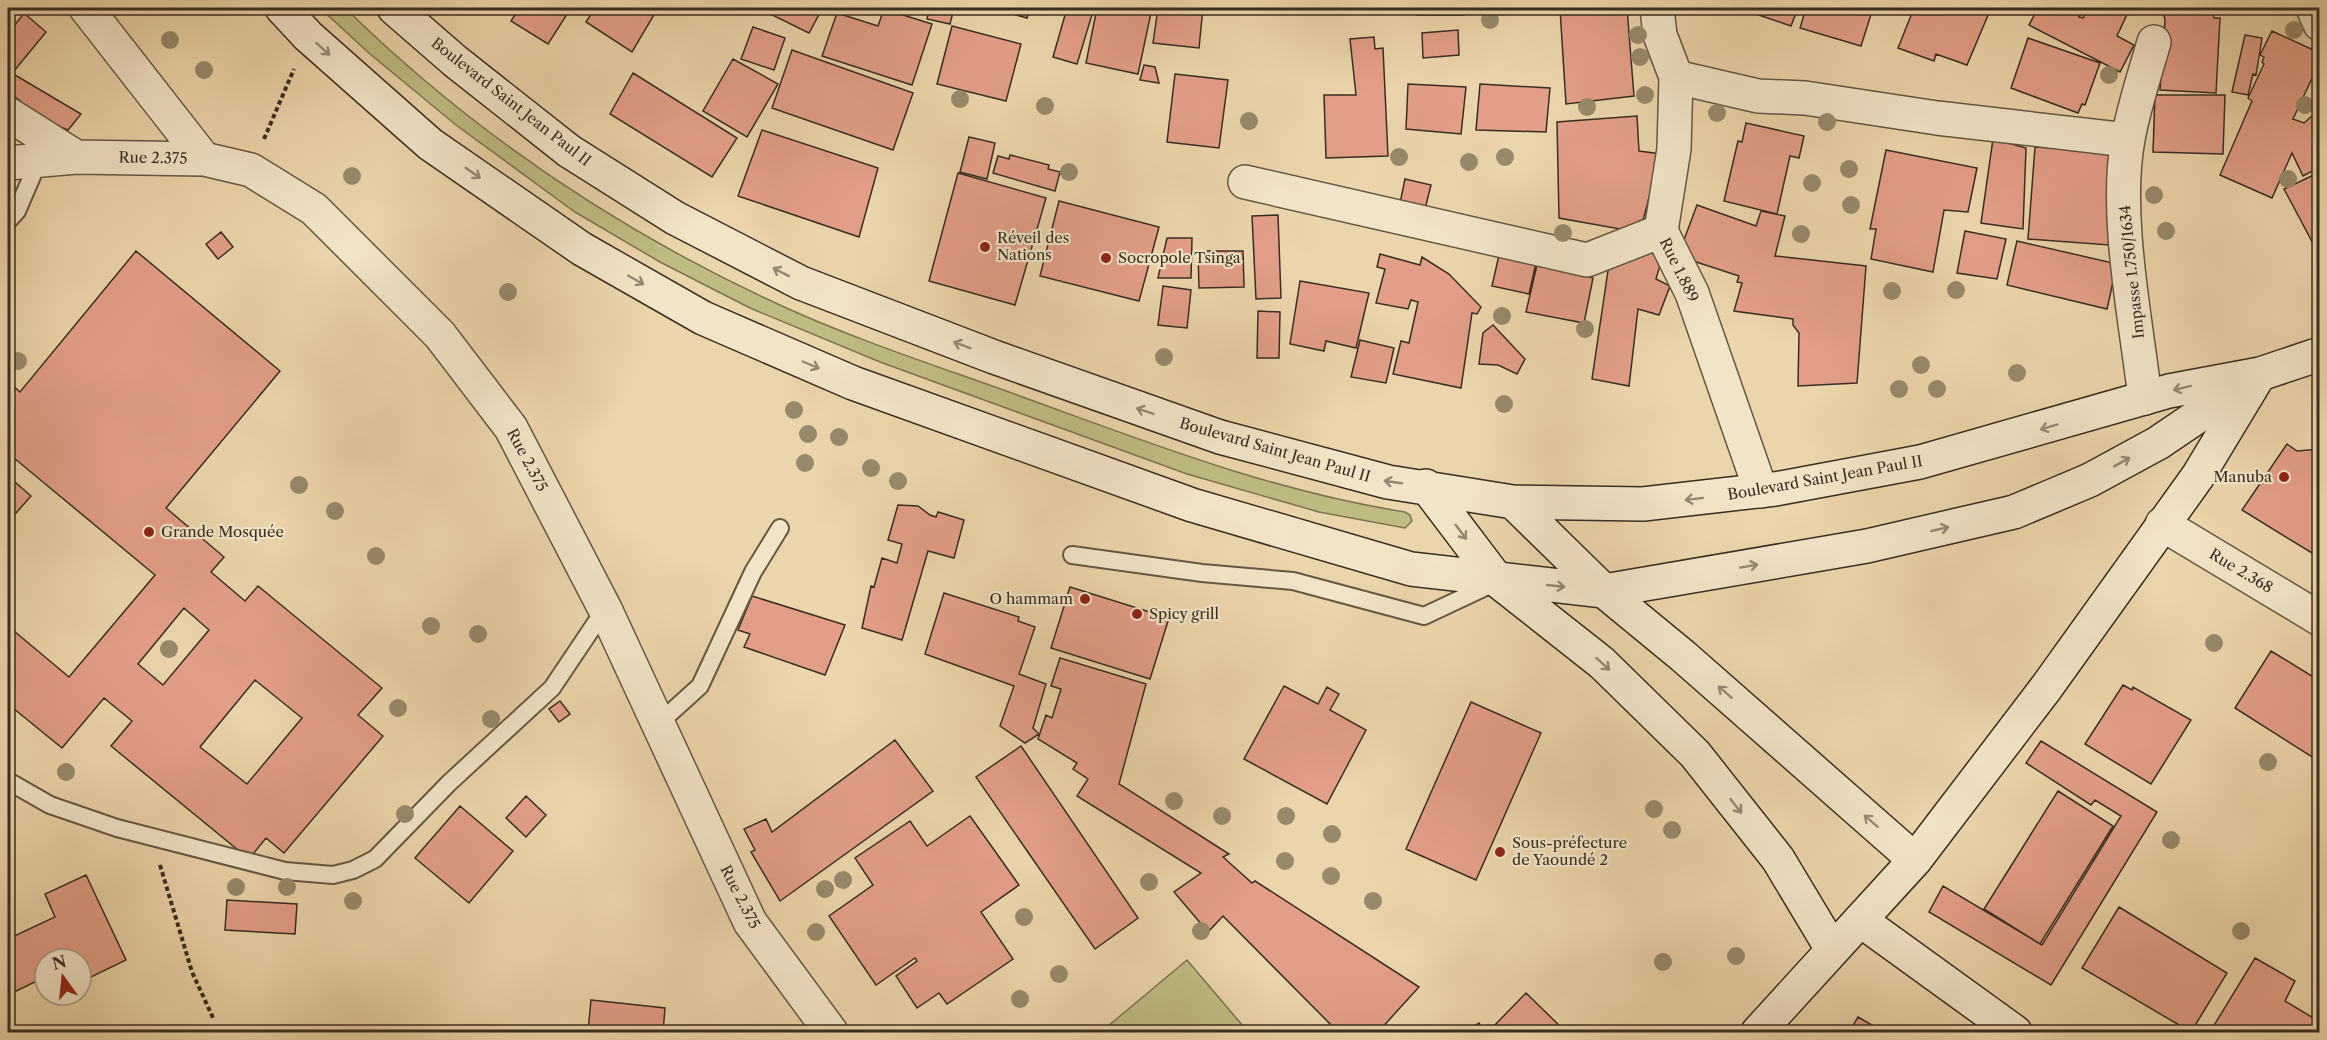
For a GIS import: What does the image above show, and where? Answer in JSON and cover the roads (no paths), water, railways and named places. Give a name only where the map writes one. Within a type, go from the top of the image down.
[{"type":"main road","points":[[86,8],[204,159]]},
{"type":"main road","points":[[282,8],[308,36],[430,144],[582,249],[703,318],[853,383],[1192,504],[1411,569],[1498,581],[1604,591],[1867,546],[2014,512],[2090,480],[2158,443],[2260,374],[2319,354]]},
{"type":"main road","name":"Boulevard Saint Jean Paul II","points":[[394,8],[455,61],[569,152],[675,218],[801,283],[994,357],[1220,437],[1388,482],[1426,486],[1513,502],[1643,504],[1761,491],[1920,462],[2200,383],[2260,374]]},
{"type":"main road","name":"Rue 1.889","points":[[1657,8],[1660,35],[1676,77],[1674,149],[1661,231],[1692,293],[1761,491]]},
{"type":"main road","points":[[2313,8],[2319,24]]},
{"type":"main road","name":"Impasse 1.750/1634","points":[[2145,398],[2128,259],[2124,202],[2127,140],[2154,42]]},
{"type":"main road","points":[[1676,77],[1758,96],[1805,98],[1937,118],[2127,140]]},
{"type":"main road","points":[[8,114],[76,157]]},
{"type":"main road","name":"Rue 2.375","points":[[23,161],[76,157],[204,159],[251,170],[314,208],[441,335],[511,428],[605,609],[750,922],[830,1032]]},
{"type":"main road","points":[[1245,182],[1587,260],[1661,231]]},
{"type":"main road","points":[[1758,1032],[1777,1014],[1832,949],[1915,860],[2046,688],[2221,442],[2260,374]]},
{"type":"main road","points":[[1426,486],[1498,581],[1602,663],[1695,754],[1778,859],[1832,949]]},
{"type":"main road","points":[[1513,502],[1604,591],[1683,656],[1915,860]]},
{"type":"main road","name":"Rue 2.368","points":[[2162,524],[2319,619]]},
{"type":"main road","points":[[1860,920],[2015,1032]]},
{"type":"lane","points":[[8,222],[17,211],[23,161]]},
{"type":"lane","points":[[658,724],[700,686],[753,573],[780,528]]},
{"type":"lane","points":[[1072,555],[1202,573],[1293,581],[1424,616],[1498,581]]},
{"type":"lane","points":[[8,781],[50,805],[117,828],[285,871],[333,875],[353,870],[375,858],[449,783],[552,688],[605,609]]},
{"type":"place","name":"Réveil des Nations","points":[[985,247]]},
{"type":"place","name":"Socropole Tsinga","points":[[1106,258]]},
{"type":"place","name":"Manuba","points":[[2284,477]]},
{"type":"place","name":"Grande Mosquée","points":[[149,532]]},
{"type":"place","name":"O hammam","points":[[1085,599]]},
{"type":"place","name":"Spicy grill","points":[[1137,614]]},
{"type":"place","name":"Sous-préfecture de Yaoundé 2","points":[[1500,852]]}]
